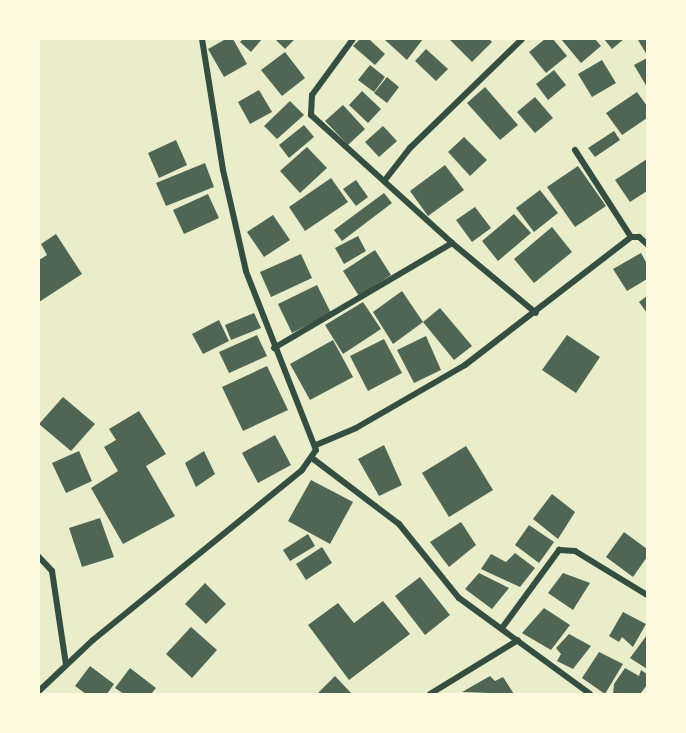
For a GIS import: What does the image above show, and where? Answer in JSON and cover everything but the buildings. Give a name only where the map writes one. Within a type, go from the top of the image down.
[{"type":"street","points":[[39,691],[66,665],[240,523],[312,458],[316,445],[274,348],[240,247],[223,170],[202,39]]},
{"type":"street","points":[[353,39],[312,95],[309,110],[315,120],[385,180],[452,243],[536,313]]},
{"type":"street","points":[[385,180],[410,148],[522,39]]},
{"type":"street","points":[[575,150],[631,237]]},
{"type":"street","points":[[316,445],[356,428],[465,365],[536,313],[631,237],[639,237],[647,243]]},
{"type":"street","points":[[274,348],[452,243]]},
{"type":"street","points":[[312,458],[399,524],[459,598],[590,694]]},
{"type":"street","points":[[502,628],[559,550],[575,550],[647,595]]},
{"type":"street","points":[[39,557],[52,571],[66,665]]},
{"type":"street","points":[[430,694],[518,640]]}]
